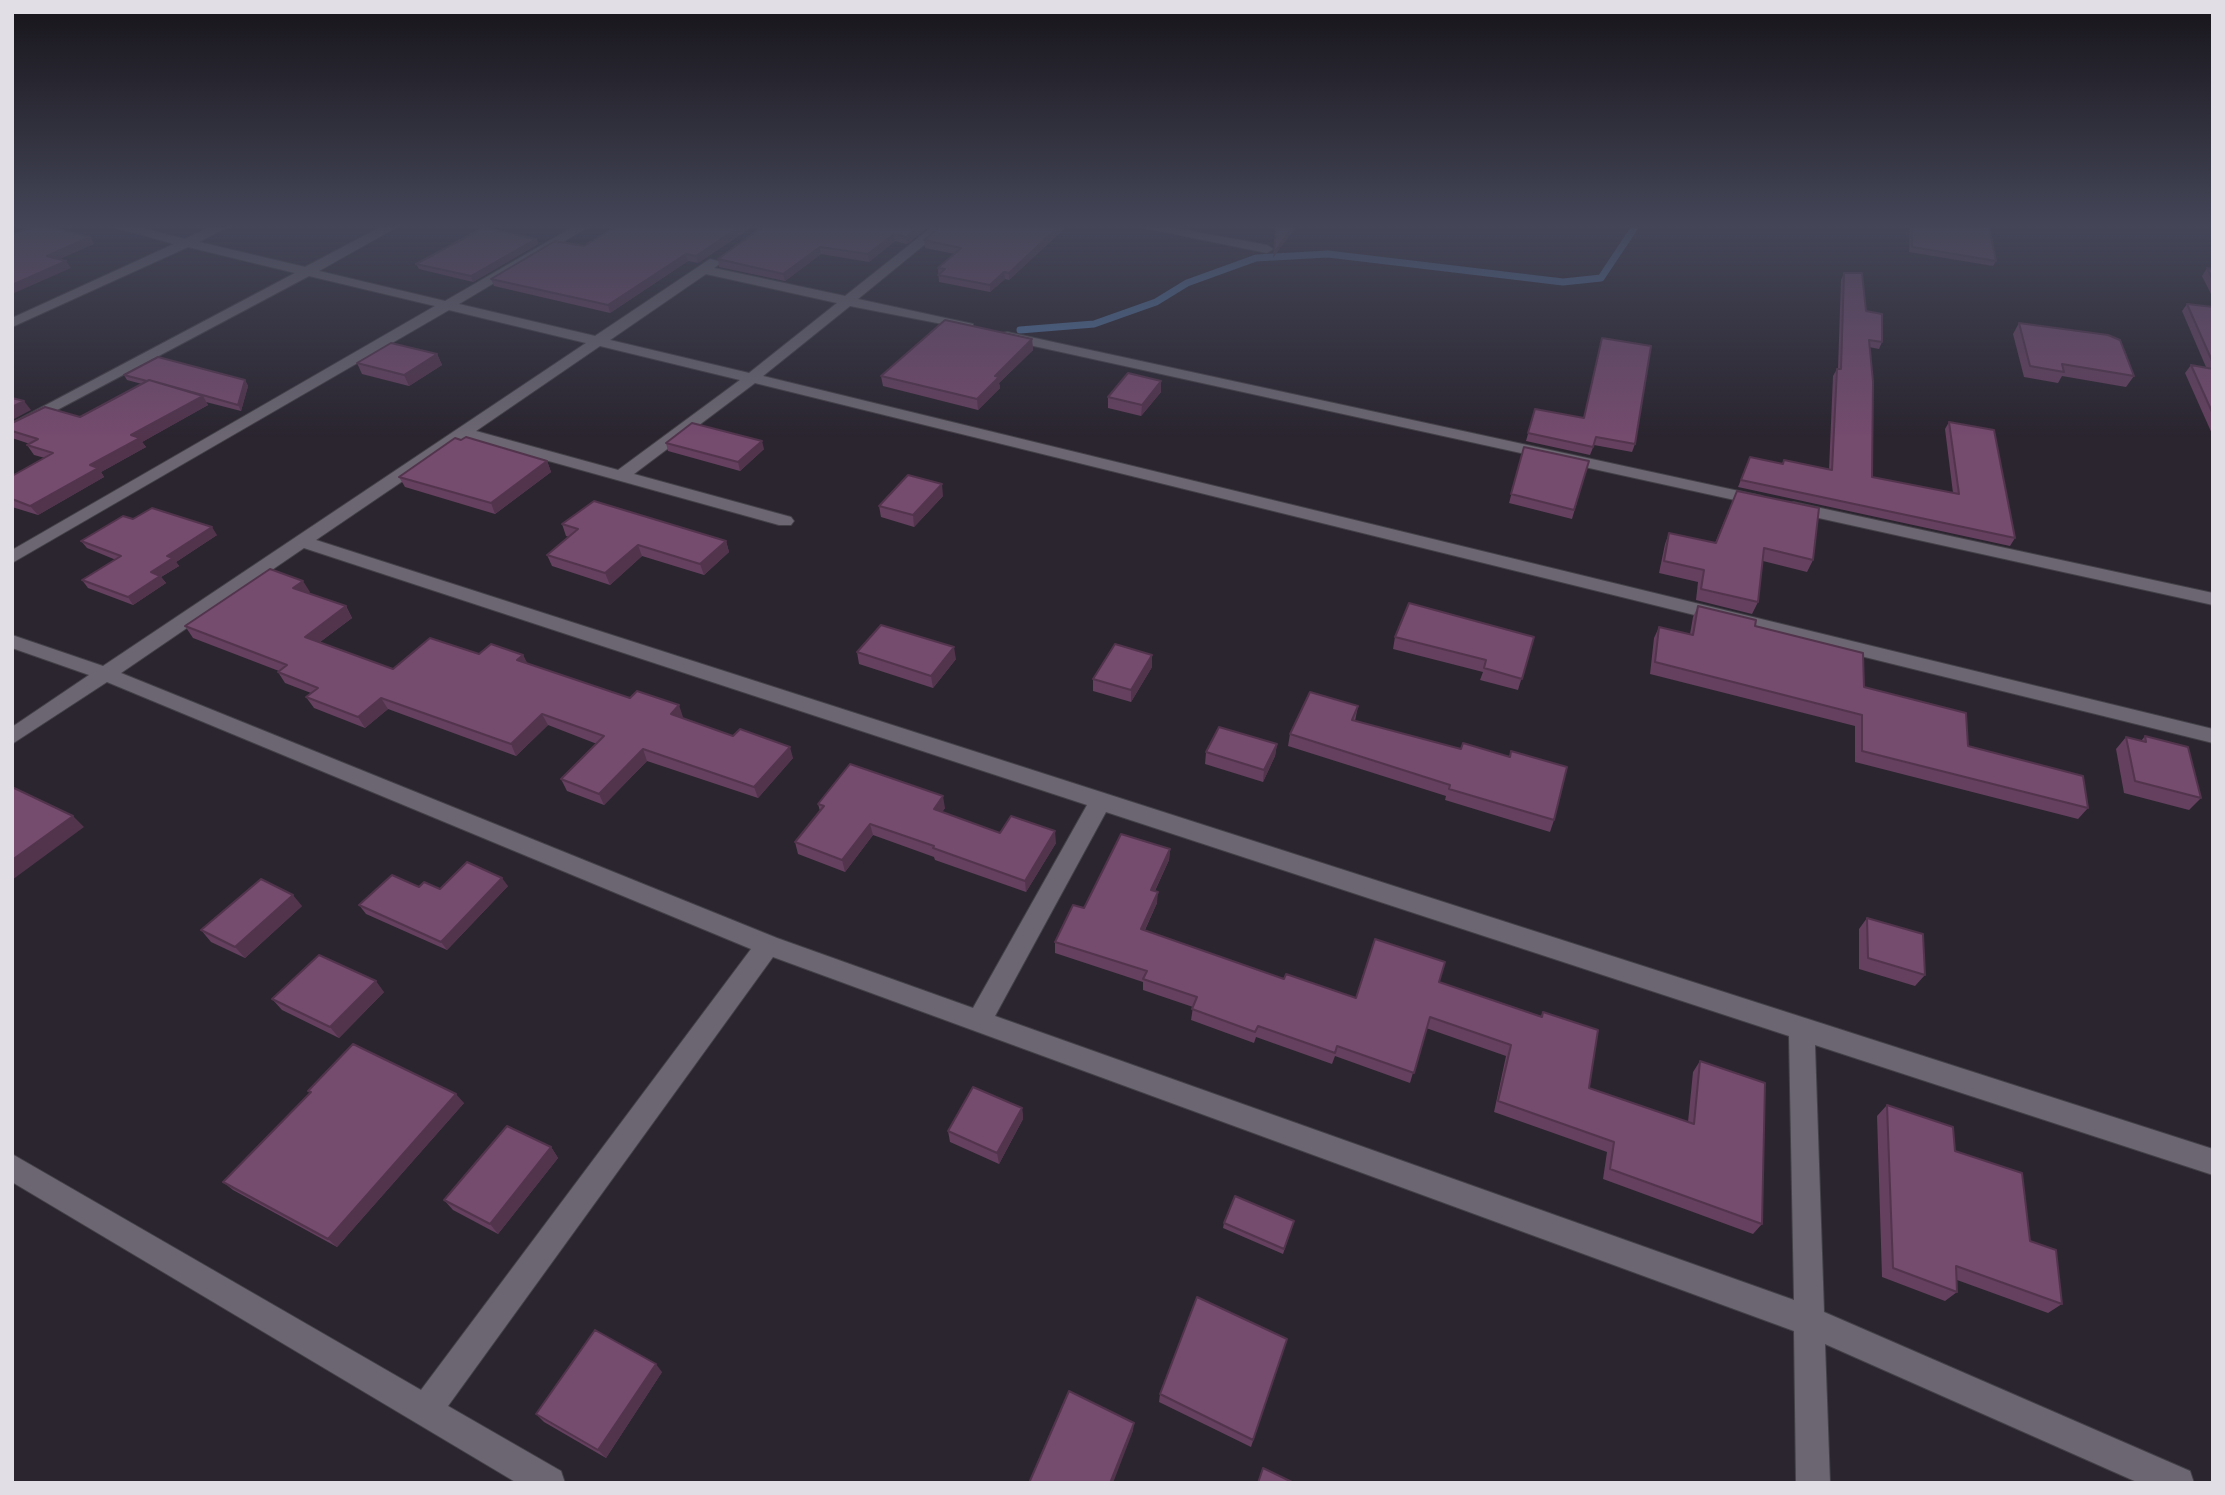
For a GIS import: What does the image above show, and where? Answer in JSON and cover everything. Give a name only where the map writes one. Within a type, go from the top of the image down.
[{"type":"street","points":[[12,323],[69,297]]},
{"type":"street","points":[[12,429],[259,297]]},
{"type":"street","points":[[410,297],[2213,736]]},
{"type":"street","points":[[12,558],[461,297]]},
{"type":"street","points":[[12,737],[664,297]]},
{"type":"street","points":[[828,297],[2213,599]]},
{"type":"street","points":[[621,476],[752,378],[853,297]]},
{"type":"street","points":[[462,432],[785,521]]},
{"type":"street","points":[[300,541],[2213,1162]]},
{"type":"street","points":[[12,641],[105,674],[768,945],[1809,1321],[2178,1483]]},
{"type":"street","points":[[979,1021],[1100,802]]},
{"type":"street","points":[[425,1410],[768,945]]},
{"type":"street","points":[[1802,1029],[1813,1483]]},
{"type":"street","points":[[12,1167],[549,1483]]},
{"type":"building","points":[[571,297],[621,297],[608,305]]},
{"type":"building","points":[[1843,297],[1865,297],[1866,311],[1882,314],[1882,342],[1869,340],[1873,382],[1872,477],[1959,494],[1949,422],[1994,430],[2015,538],[1741,480],[1750,457],[1783,464],[1784,460],[1832,470],[1837,369],[1841,369]]},
{"type":"building","points":[[2187,304],[2213,307],[2213,363]]},
{"type":"building","points":[[945,320],[1032,339],[995,376],[999,377],[977,399],[881,376]]},
{"type":"building","points":[[2019,323],[2108,335],[2120,340],[2134,376],[2062,364],[2064,372],[2030,366]]},
{"type":"building","points":[[1602,338],[1651,346],[1635,444],[1596,437],[1593,447],[1528,433],[1535,409],[1584,418]]},
{"type":"building","points":[[391,343],[437,354],[404,375],[357,363]]},
{"type":"building","points":[[158,357],[245,380],[238,405],[124,375]]},
{"type":"building","points":[[2191,365],[2213,369],[2213,414]]},
{"type":"building","points":[[1128,373],[1161,381],[1142,405],[1108,397]]},
{"type":"building","points":[[149,380],[203,396],[131,435],[140,438],[90,465],[98,468],[30,506],[12,499],[12,476],[53,453],[27,445],[38,439],[12,431],[12,423],[45,407],[80,417]]},
{"type":"building","points":[[12,398],[24,401],[12,407]]},
{"type":"building","points":[[692,423],[762,441],[738,462],[666,443]]},
{"type":"building","points":[[466,437],[547,461],[491,503],[399,477],[455,438],[461,440]]},
{"type":"building","points":[[1524,447],[1589,461],[1574,510],[1511,494]]},
{"type":"building","points":[[908,475],[942,484],[913,515],[879,506]]},
{"type":"building","points":[[1737,491],[1819,508],[1813,560],[1764,548],[1758,602],[1701,589],[1704,570],[1664,561],[1669,533],[1716,543]]},
{"type":"building","points":[[594,501],[726,541],[700,564],[638,545],[605,573],[547,555],[578,529],[562,524]]},
{"type":"building","points":[[152,508],[212,527],[167,556],[173,558],[151,572],[160,576],[128,597],[82,580],[121,556],[81,541],[123,516],[133,519]]},
{"type":"building","points":[[270,569],[303,581],[293,588],[346,606],[305,637],[393,669],[430,638],[479,654],[491,644],[523,655],[517,660],[630,698],[637,691],[679,705],[671,714],[733,736],[740,729],[790,747],[754,787],[643,749],[599,794],[561,779],[604,736],[542,714],[511,744],[381,698],[358,717],[306,697],[318,688],[278,672],[287,665],[185,626]]},
{"type":"building","points":[[1409,603],[1534,637],[1522,679],[1484,668],[1486,660],[1395,637]]},
{"type":"building","points":[[1698,606],[1756,620],[1755,626],[1863,653],[1864,687],[1966,713],[1968,746],[2083,776],[2088,808],[1862,751],[1862,715],[1655,662],[1659,627],[1693,635]]},
{"type":"building","points":[[881,625],[954,647],[931,676],[857,652]]},
{"type":"building","points":[[1115,644],[1152,655],[1131,690],[1093,679]]},
{"type":"building","points":[[1310,692],[1358,706],[1352,720],[1461,749],[1463,743],[1510,757],[1511,751],[1567,767],[1554,820],[1449,789],[1450,785],[1290,734]]},
{"type":"building","points":[[1219,727],[1277,744],[1264,770],[1206,752]]},
{"type":"building","points":[[2145,736],[2188,747],[2201,798],[2135,781],[2126,737],[2146,742]]},
{"type":"building","points":[[850,764],[943,796],[934,809],[1000,833],[1011,816],[1055,831],[1025,881],[870,824],[842,860],[795,842],[824,806],[818,804]]},
{"type":"building","points":[[12,787],[73,816],[12,860]]},
{"type":"building","points":[[1121,834],[1170,849],[1151,890],[1158,892],[1141,929],[1284,979],[1286,974],[1356,998],[1375,939],[1445,962],[1439,982],[1542,1017],[1543,1012],[1598,1030],[1589,1088],[1694,1124],[1700,1061],[1765,1083],[1762,1224],[1610,1169],[1614,1142],[1498,1101],[1511,1045],[1430,1017],[1414,1073],[1337,1046],[1335,1053],[1258,1026],[1255,1032],[1192,1009],[1197,997],[1143,979],[1147,971],[1055,942],[1073,905],[1084,908]]},
{"type":"building","points":[[467,862],[502,878],[441,942],[359,905],[392,875],[419,887],[424,882],[440,889]]},
{"type":"building","points":[[261,879],[293,895],[235,947],[201,930]]},
{"type":"building","points":[[1867,918],[1923,934],[1925,975],[1868,958]]},
{"type":"building","points":[[319,955],[376,981],[330,1027],[272,999]]},
{"type":"building","points":[[353,1044],[456,1094],[328,1239],[223,1182],[311,1092],[308,1091]]},
{"type":"building","points":[[973,1087],[1022,1108],[997,1153],[948,1131]]},
{"type":"building","points":[[1887,1105],[1953,1127],[1955,1151],[2022,1173],[2030,1241],[2056,1250],[2062,1304],[1956,1266],[1957,1292],[1893,1268]]},
{"type":"building","points":[[507,1126],[551,1147],[490,1224],[444,1200]]},
{"type":"building","points":[[1235,1196],[1294,1221],[1284,1249],[1224,1223]]},
{"type":"building","points":[[1197,1297],[1287,1339],[1253,1440],[1160,1394]]},
{"type":"building","points":[[595,1330],[656,1364],[598,1450],[536,1414]]},
{"type":"building","points":[[1069,1391],[1134,1423],[1110,1483],[1029,1483]]},
{"type":"building","points":[[1263,1468],[1294,1483],[1258,1483]]},
{"type":"waterway","points":[[1020,330],[1094,324],[1165,297]]}]
